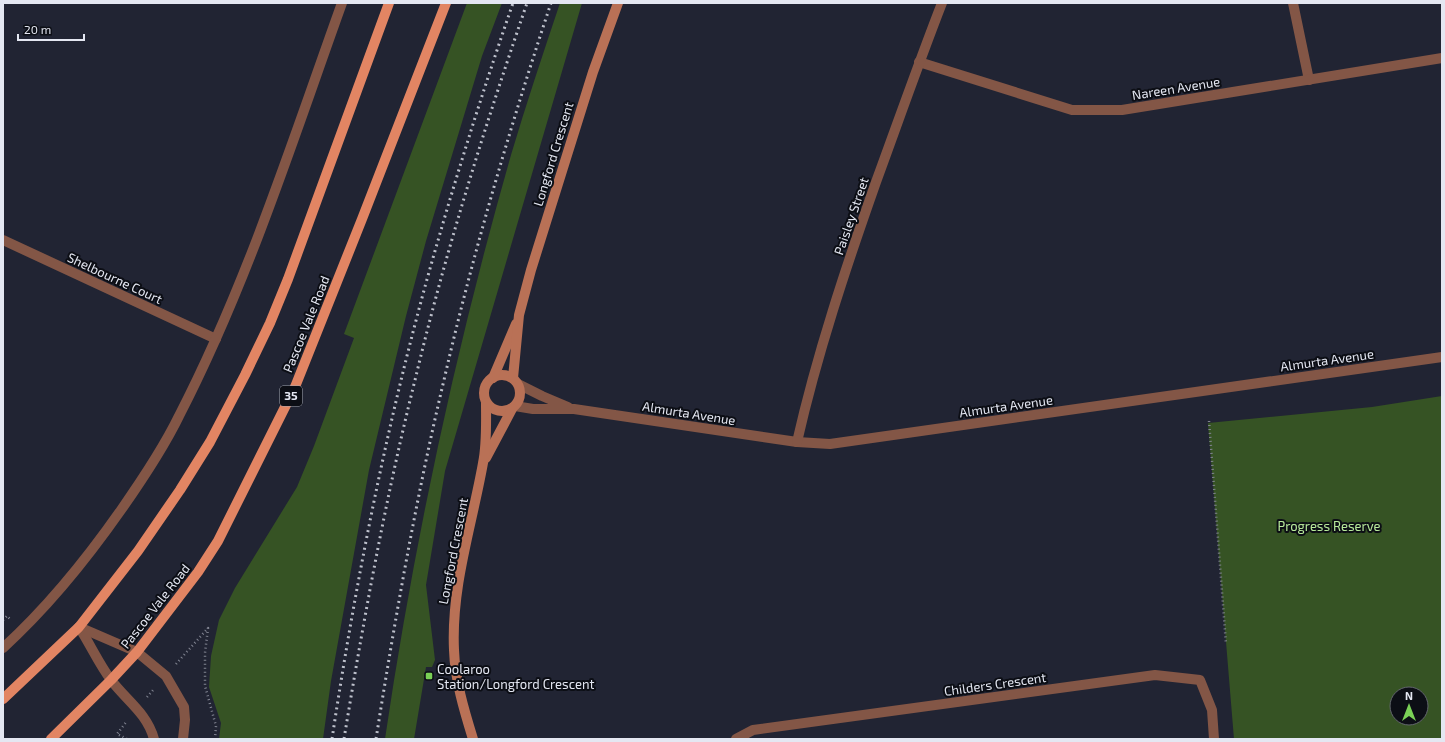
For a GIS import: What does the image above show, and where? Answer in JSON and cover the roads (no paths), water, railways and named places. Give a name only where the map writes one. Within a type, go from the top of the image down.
[{"type":"main road","points":[[3,699],[79,627],[138,551],[180,490],[210,442],[270,323],[288,279],[389,3]]},
{"type":"main road","name":"Pascoe Vale Road","points":[[51,739],[138,652],[198,572],[218,541],[295,388],[446,3]]},
{"type":"street","points":[[3,648],[64,585],[95,546],[141,481],[179,417],[216,339],[248,264],[342,3]]},
{"type":"street","name":"Longford Crescent","points":[[493,378],[520,315],[531,270],[593,72],[618,3]]},
{"type":"street","name":"Paisley Street","points":[[797,442],[812,381],[835,303],[919,62],[942,3]]},
{"type":"street","points":[[1293,3],[1309,80]]},
{"type":"street","name":"Nareen Avenue","points":[[919,62],[1072,110],[1122,110],[1442,58]]},
{"type":"street","name":"Shelbourne Court","points":[[3,240],[216,339]]},
{"type":"street","name":"Longford Crescent","points":[[516,381],[520,315]]},
{"type":"street","name":"Almurta Avenue","points":[[514,408],[574,409],[797,442],[830,444],[1442,357]]},
{"type":"street","points":[[503,375],[516,381],[520,396],[519,402],[514,408],[501,411],[490,407],[486,403],[484,397],[485,386],[488,381],[493,378],[503,375]]},
{"type":"street","name":"Almurta Avenue","points":[[516,381],[542,396],[574,409]]},
{"type":"street","name":"Longford Crescent","points":[[473,739],[456,672],[454,649],[455,609],[460,570],[484,461],[486,403]]},
{"type":"street","name":"Longford Crescent","points":[[484,461],[514,408]]},
{"type":"street","points":[[79,627],[138,652],[166,676],[184,707],[186,720],[183,739]]},
{"type":"street","points":[[79,627],[111,680],[138,708],[148,722],[154,739]]},
{"type":"street","name":"Childers Crescent","points":[[736,739],[753,730],[1154,675],[1200,680],[1212,710],[1214,739]]},
{"type":"railway","points":[[332,739],[372,510],[411,339],[478,108],[513,3]]},
{"type":"railway","points":[[344,739],[359,648],[385,511],[405,421],[453,235],[496,95],[527,3]]},
{"type":"railway","points":[[376,739],[398,604],[415,514],[455,332],[493,190],[551,3]]},
{"type":"place","name":"Coolaroo Station/Longford Crescent","points":[[429,676]]},
{"type":"park label","name":"Progress Reserve","points":[[1329,526]]}]
